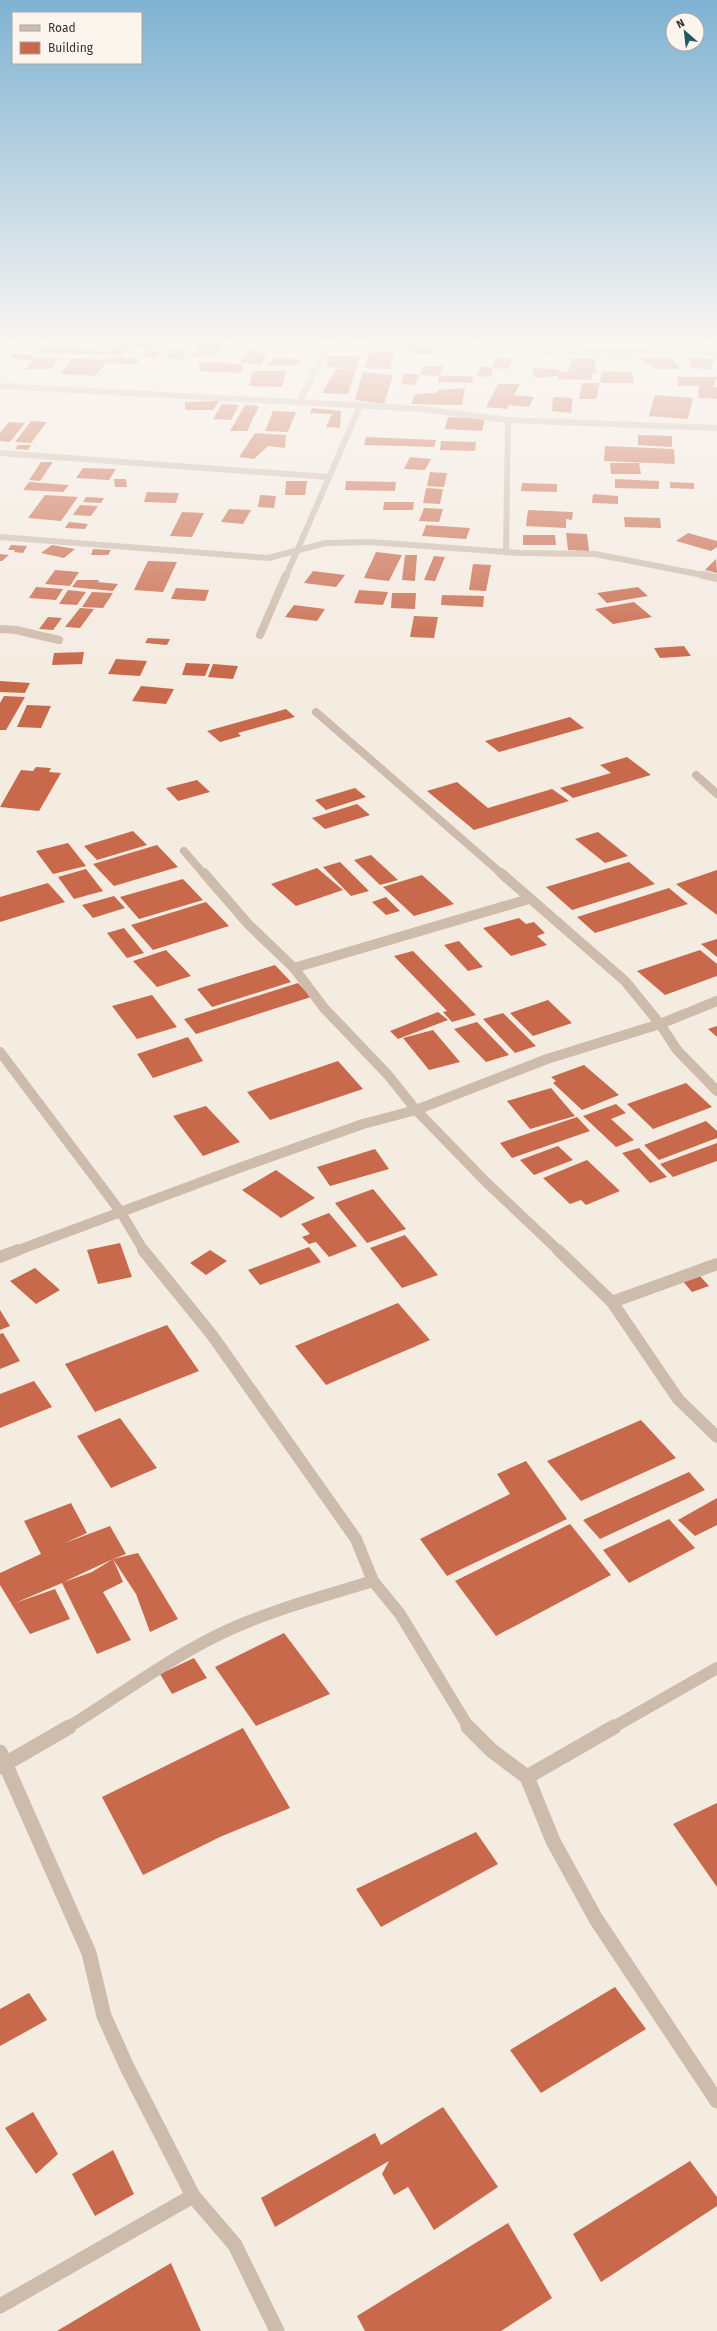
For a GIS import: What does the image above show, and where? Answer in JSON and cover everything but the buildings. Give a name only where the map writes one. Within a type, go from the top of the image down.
[{"type":"street","points":[[260,635],[341,449]]},
{"type":"street","points":[[506,552],[506,512],[510,464],[509,449]]},
{"type":"street","points":[[0,453],[328,477]]},
{"type":"street","points":[[0,537],[268,558],[297,549],[332,543],[370,542],[506,552],[595,554],[717,578]]},
{"type":"street","points":[[0,629],[16,630],[58,640]]},
{"type":"street","points":[[316,712],[528,899],[625,981],[660,1024],[677,1050],[717,1091]]},
{"type":"street","points":[[696,775],[717,794]]},
{"type":"street","points":[[184,851],[249,925],[294,968],[324,1008],[388,1075],[416,1110],[486,1182],[612,1302],[678,1399],[717,1437]]},
{"type":"street","points":[[294,968],[528,899]]},
{"type":"street","points":[[0,1257],[120,1211],[363,1124],[416,1110],[548,1059],[660,1024],[717,1002]]},
{"type":"street","points":[[0,1052],[120,1211],[143,1250],[212,1335],[356,1539],[373,1581],[400,1614],[468,1727],[491,1750],[527,1777],[553,1841],[596,1919],[717,2101]]},
{"type":"street","points":[[612,1302],[717,1264]]},
{"type":"street","points":[[277,2331],[235,2245],[193,2196],[127,2067],[104,2016],[89,1953],[2,1761],[198,1646],[256,1618],[297,1603],[320,1598],[373,1581]]},
{"type":"street","points":[[527,1777],[717,1668]]},
{"type":"street","points":[[0,2306],[193,2196]]}]
